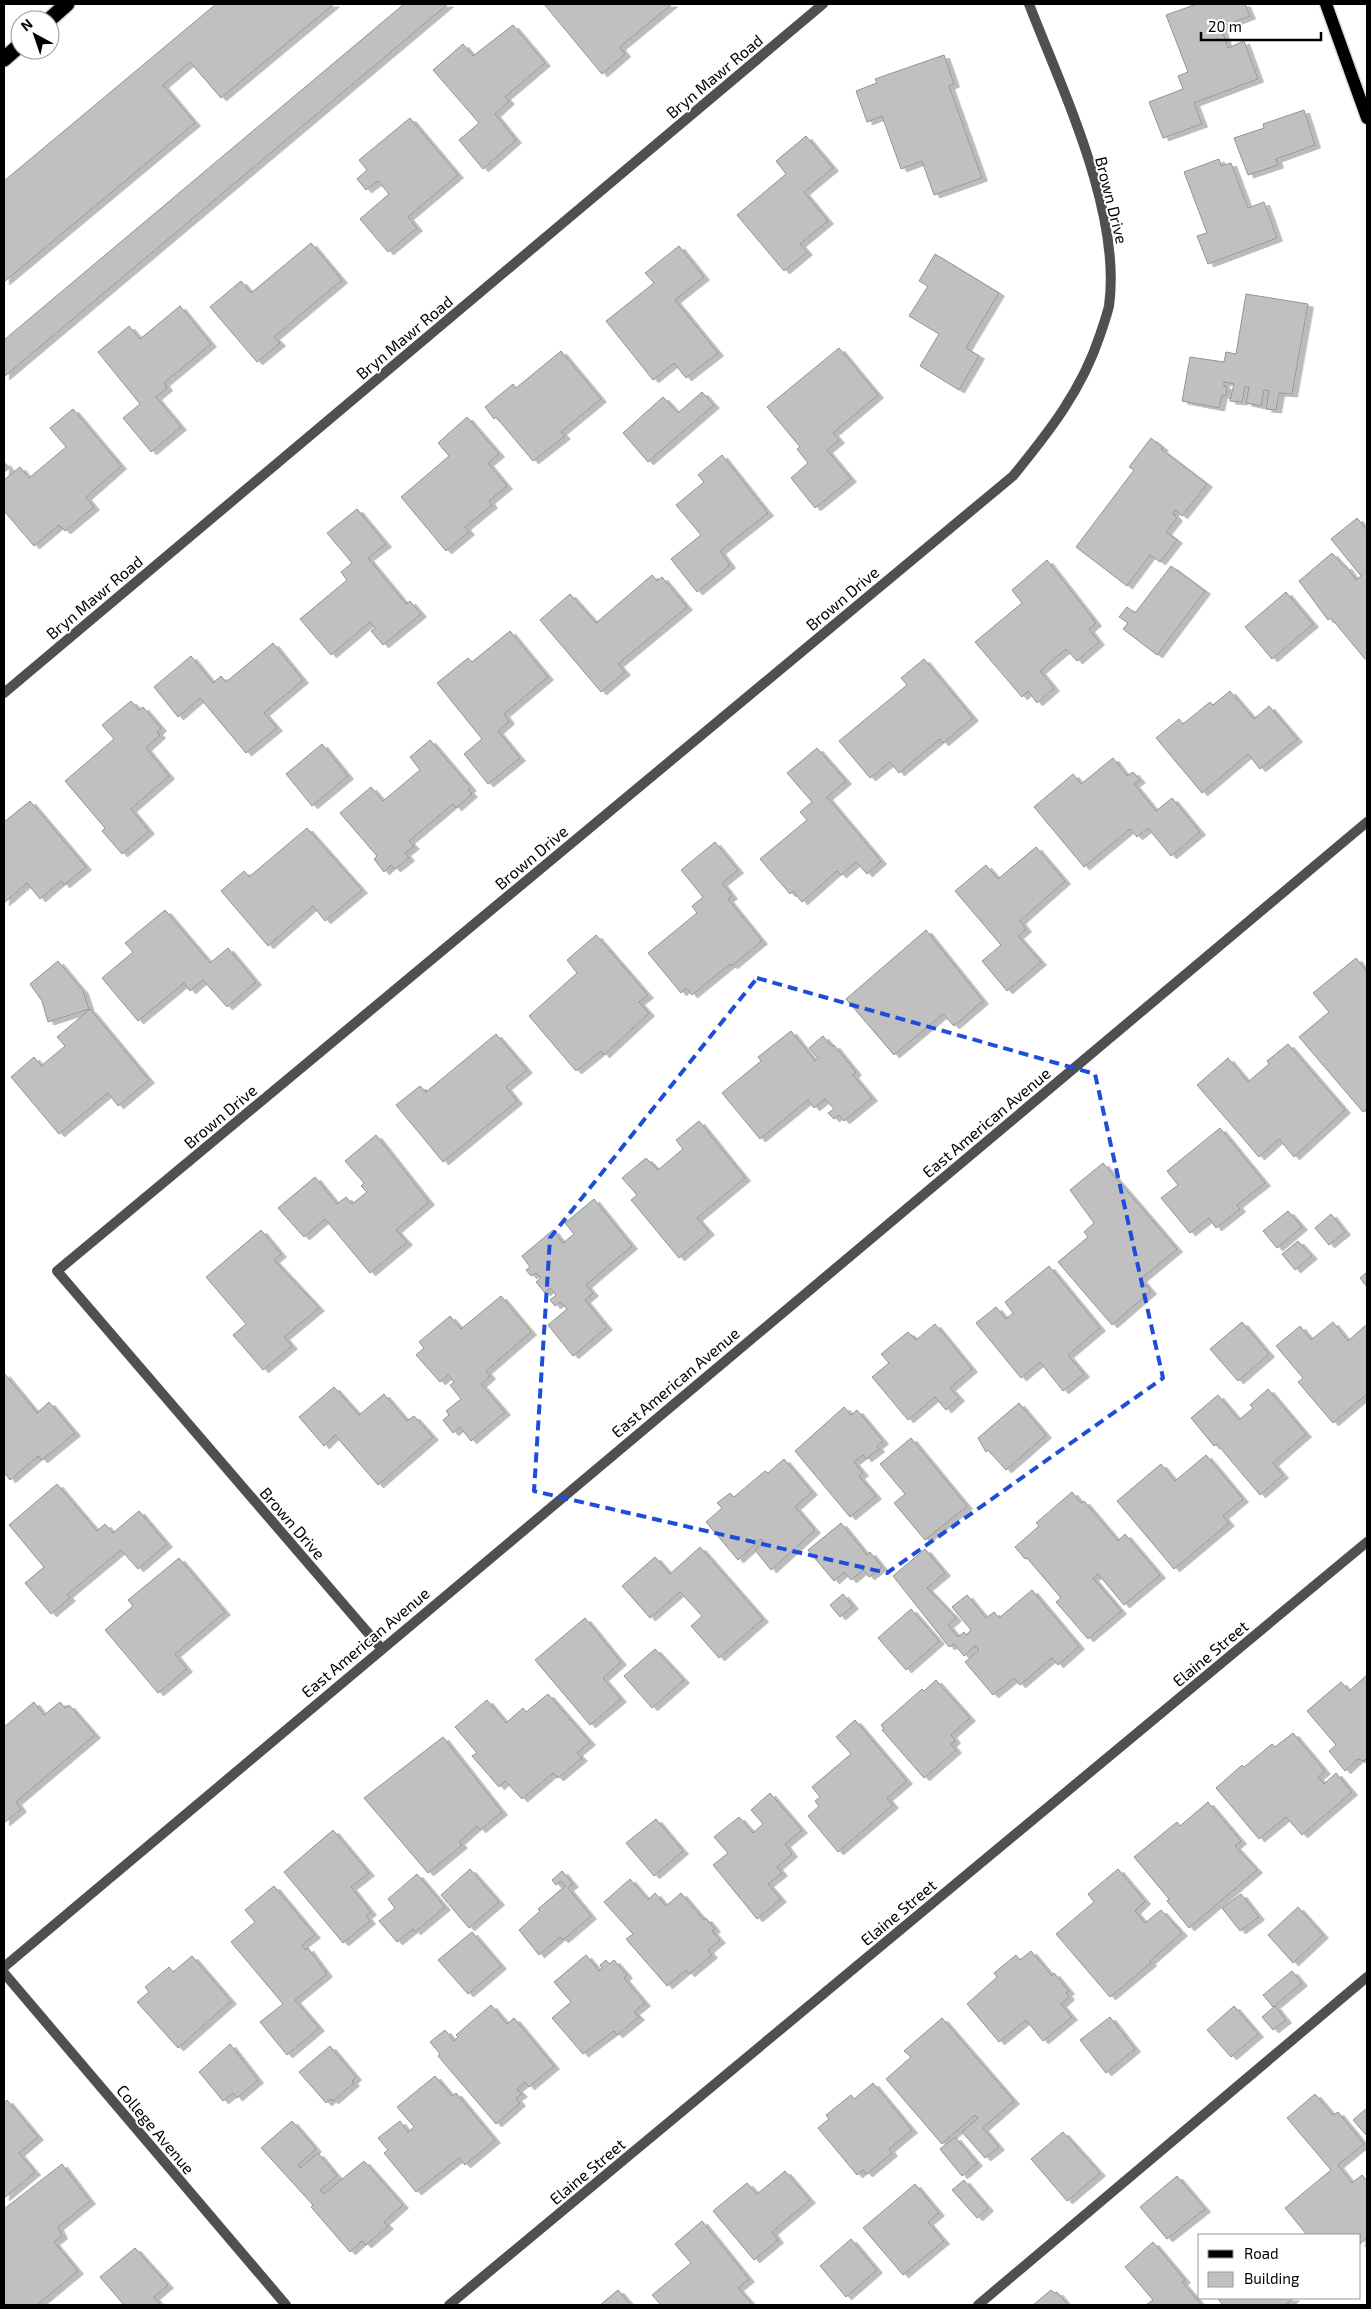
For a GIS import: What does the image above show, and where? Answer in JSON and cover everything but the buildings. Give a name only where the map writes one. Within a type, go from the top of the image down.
[{"type":"main road","points":[[1326,4],[1367,118]]},
{"type":"street","name":"Bryn Mawr Road","points":[[4,693],[823,4]]},
{"type":"street","name":"Brown Drive","points":[[381,1648],[57,1271],[1013,476],[1046,437],[1073,397],[1093,356],[1109,306],[1110,253],[1099,198],[1083,144],[1029,4]]},
{"type":"street","name":"East American Avenue","points":[[4,1967],[381,1648],[1367,822]]},
{"type":"street","name":"Elaine Street","points":[[448,2305],[1367,1542]]},
{"type":"street","name":"College Avenue","points":[[4,1973],[286,2305]]},
{"type":"street","points":[[978,2305],[1367,1977]]},
{"type":"highlighted area","points":[[757,978],[1095,1074],[1163,1378],[887,1573],[534,1491],[550,1238]]}]
